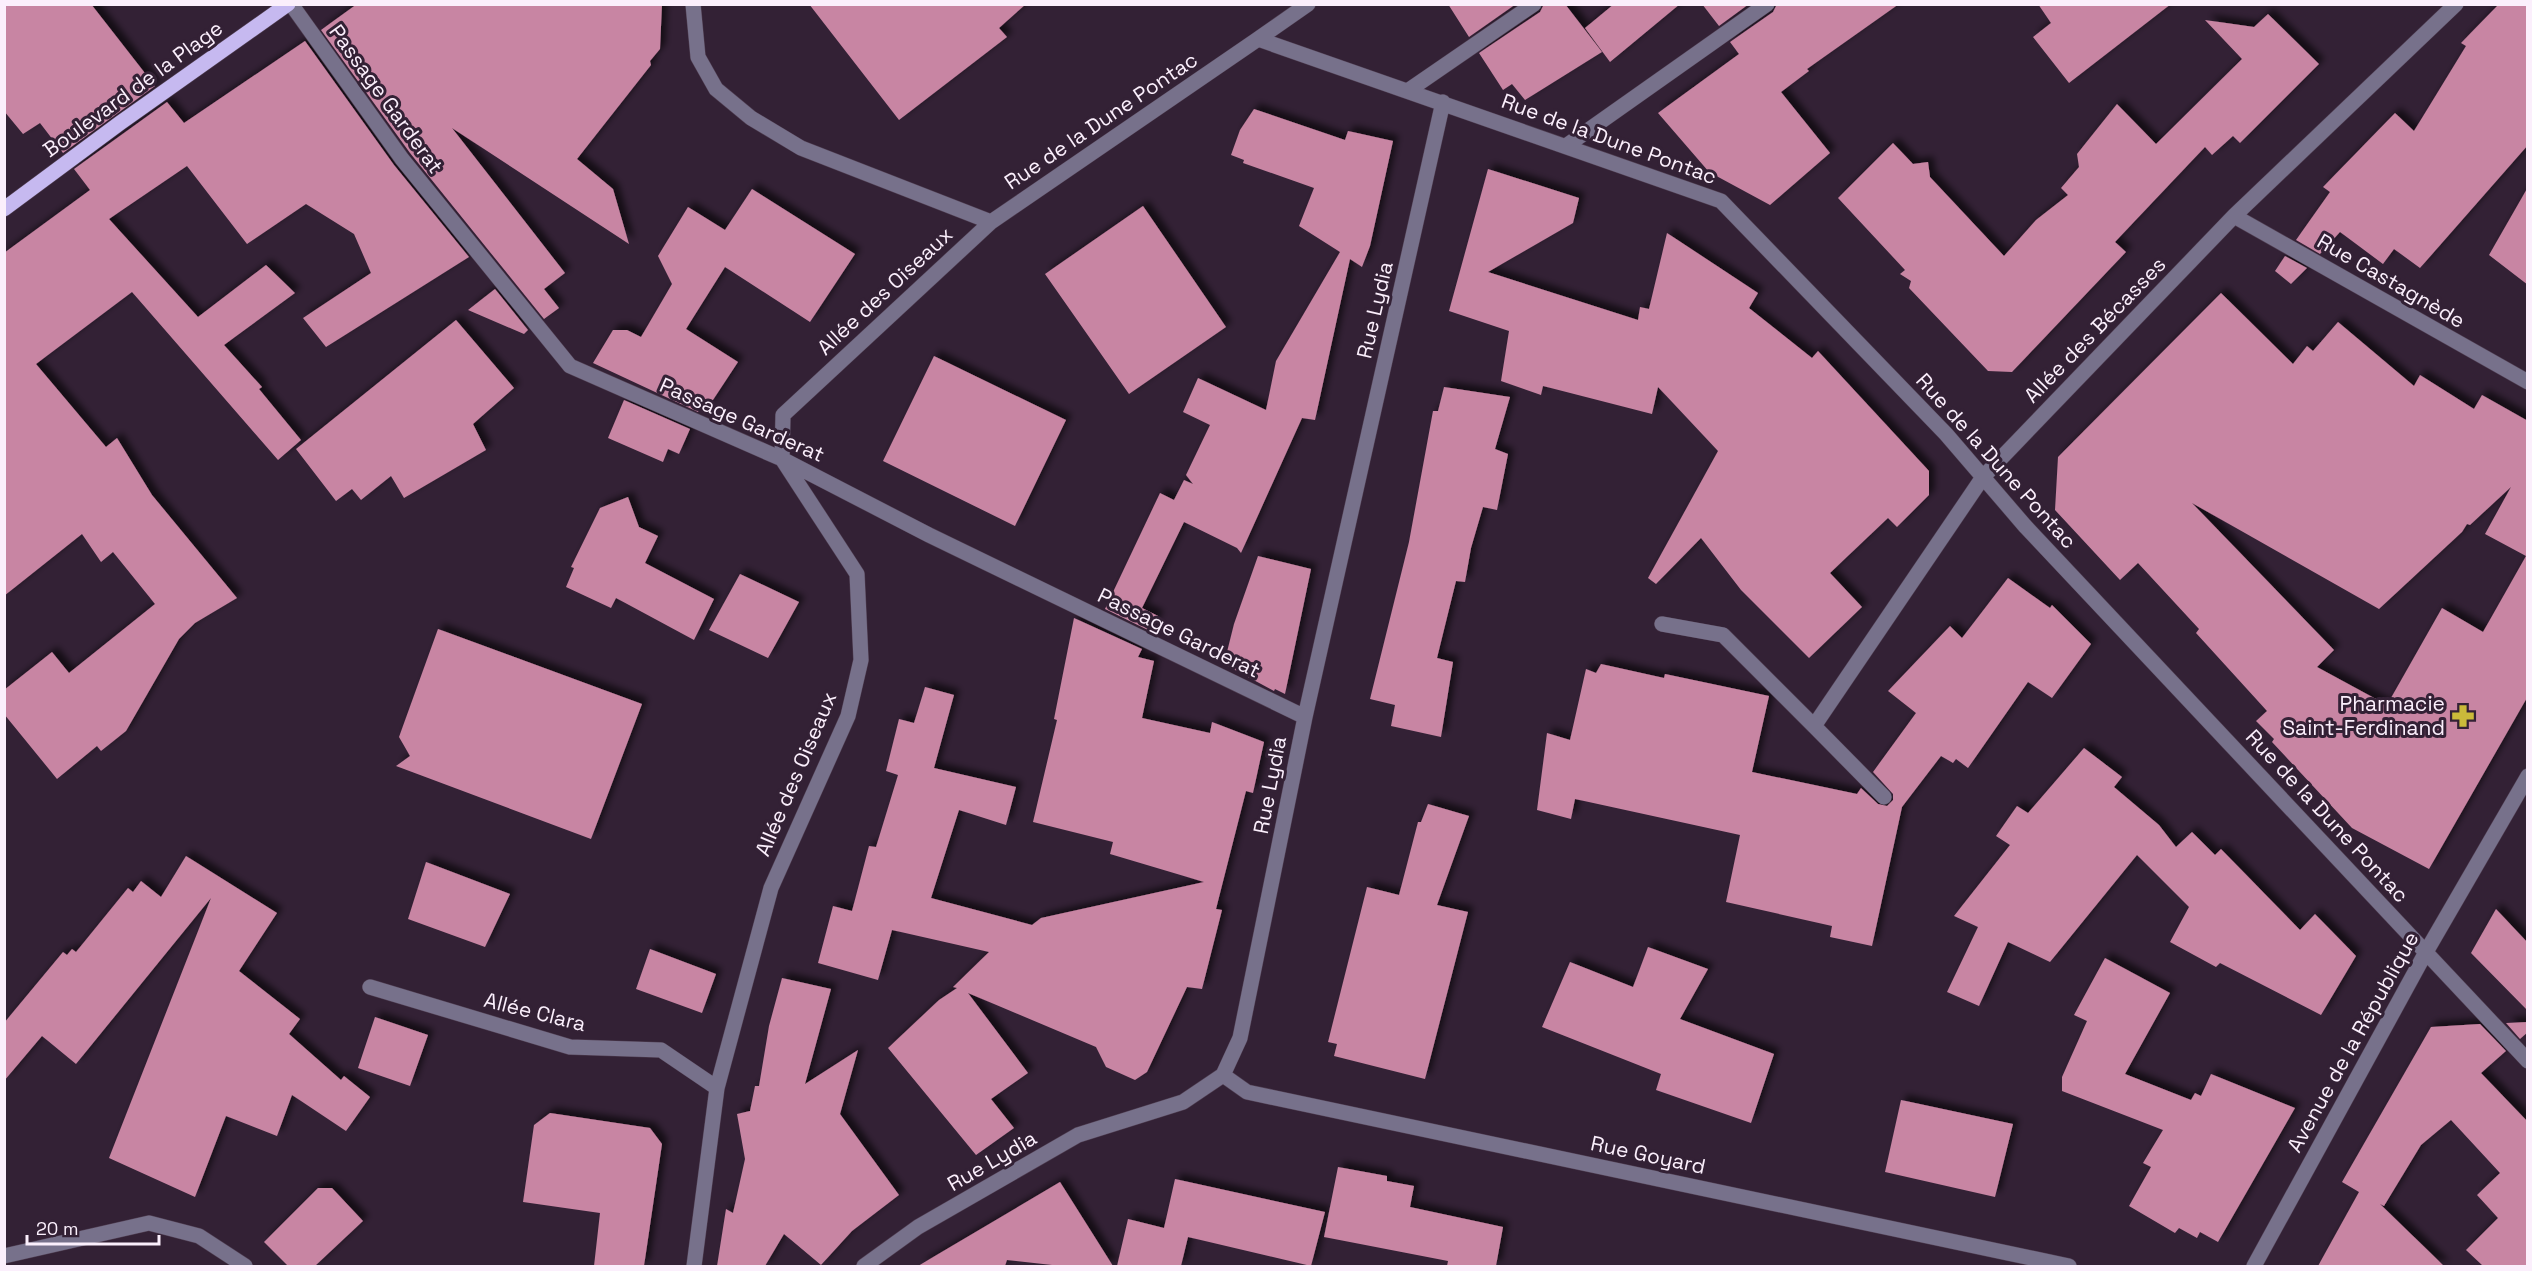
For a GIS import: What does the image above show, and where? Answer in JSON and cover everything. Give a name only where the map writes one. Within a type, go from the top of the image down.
[{"type":"main road","name":"Boulevard de la Plage","points":[[4,208],[111,129],[290,4]]},
{"type":"street","name":"Passage Garderat","points":[[290,4],[402,159],[570,366],[782,459],[929,535],[1305,717]]},
{"type":"street","points":[[693,4],[698,57],[716,88],[751,118],[801,148],[991,222]]},
{"type":"street","points":[[1258,39],[1308,4]]},
{"type":"street","points":[[1409,90],[1534,4]]},
{"type":"street","points":[[1566,146],[1767,4]]},
{"type":"street","name":"Allée des Bécasses","points":[[1814,726],[1983,477],[2234,216],[2456,4]]},
{"type":"street","name":"Rue de la Dune Pontac","points":[[991,222],[1258,39],[1721,201],[1946,434],[2025,526],[2528,1061]]},
{"type":"street","name":"Rue Lydia","points":[[864,1266],[918,1227],[1078,1135],[1183,1102],[1223,1075],[1240,1038],[1305,717],[1443,102]]},
{"type":"street","name":"Rue Castagnède","points":[[2234,216],[2528,382]]},
{"type":"street","name":"Allée des Oiseaux","points":[[694,1266],[717,1088],[771,888],[848,716],[861,660],[857,574],[782,459],[783,415],[991,222]]},
{"type":"street","points":[[1662,624],[1723,635],[1884,797]]},
{"type":"street","name":"Avenue de la République","points":[[2254,1266],[2426,952],[2528,776]]},
{"type":"street","name":"Allée Clara","points":[[370,987],[570,1047],[661,1050],[717,1088]]},
{"type":"street","name":"Rue Goyard","points":[[1223,1075],[1247,1092],[2069,1266]]},
{"type":"street","points":[[4,1256],[149,1223],[199,1236],[245,1266]]},
{"type":"building","points":[[4,4],[91,4],[155,86],[63,153],[40,123],[23,134],[4,111]]},
{"type":"building","points":[[357,4],[662,4],[660,49],[650,61],[651,65],[577,159],[613,189],[629,244],[452,128],[565,273],[544,289],[559,308],[544,319],[410,153],[321,30]]},
{"type":"building","points":[[809,4],[1026,4],[999,28],[1007,37],[899,120]]},
{"type":"building","points":[[1448,4],[1516,4],[1469,37]]},
{"type":"building","points":[[1544,4],[1565,4],[1602,52],[1525,100],[1512,84],[1503,90],[1479,53],[1540,12]]},
{"type":"building","points":[[1614,4],[1680,4],[1610,62],[1585,28]]},
{"type":"building","points":[[1702,4],[1749,4],[1719,26]]},
{"type":"building","points":[[1777,4],[1899,4],[1807,69],[1809,71],[1781,92],[1830,153],[1770,205],[1709,172],[1658,113],[1739,54],[1730,42],[1773,12]]},
{"type":"building","points":[[2038,4],[2171,4],[2069,83],[2033,37],[2051,23]]},
{"type":"building","points":[[2499,4],[2528,4],[2528,145],[2420,268],[2394,249],[2383,264],[2340,232],[2320,254],[2296,240],[2330,192],[2323,187],[2395,113],[2414,131],[2466,46],[2461,43]]},
{"type":"building","points":[[2268,14],[2319,64],[2240,143],[2233,136],[2212,155],[2205,147],[2115,242],[2126,252],[2012,372],[1988,371],[1909,288],[1911,281],[1900,274],[1905,270],[1838,198],[1893,143],[1913,164],[1928,162],[1930,177],[2004,256],[2036,220],[2068,195],[2061,188],[2079,167],[2077,154],[2117,104],[2156,144],[2242,59],[2205,20],[2254,27]]},
{"type":"building","points":[[305,41],[394,165],[469,257],[326,347],[303,318],[371,273],[354,234],[306,204],[247,244],[187,166],[109,219],[198,317],[266,265],[295,293],[224,345],[262,387],[259,389],[301,440],[278,460],[132,292],[36,364],[106,447],[117,438],[152,495],[237,598],[195,623],[179,639],[126,731],[101,751],[97,746],[57,779],[4,714],[4,690],[52,652],[69,673],[155,604],[113,552],[101,562],[82,534],[4,596],[4,253],[90,190],[74,169],[167,102],[184,123]]},
{"type":"building","points":[[1254,109],[1345,140],[1348,131],[1393,141],[1370,246],[1362,267],[1350,259],[1315,420],[1302,418],[1241,553],[1237,548],[1184,522],[1142,608],[1158,616],[1150,631],[1105,609],[1160,493],[1174,500],[1184,480],[1193,484],[1186,475],[1210,425],[1183,412],[1198,378],[1266,410],[1276,361],[1340,252],[1299,226],[1314,188],[1243,163],[1244,160],[1231,155],[1240,130]]},
{"type":"building","points":[[1488,169],[1579,198],[1573,223],[1488,272],[1638,320],[1640,307],[1649,309],[1667,233],[1758,293],[1749,308],[1812,358],[1818,351],[1929,471],[1929,495],[1897,527],[1888,518],[1830,573],[1862,607],[1809,658],[1741,590],[1701,538],[1656,584],[1648,578],[1718,451],[1658,387],[1652,414],[1543,386],[1541,395],[1501,381],[1509,331],[1449,311]]},
{"type":"building","points":[[2528,187],[2528,285],[2489,255]]},
{"type":"building","points":[[752,189],[855,254],[810,322],[725,267],[686,329],[738,362],[709,406],[702,402],[698,412],[593,363],[613,330],[627,330],[641,337],[672,284],[658,256],[688,207],[725,230]]},
{"type":"building","points":[[1143,206],[1226,327],[1129,394],[1045,274]]},
{"type":"building","points":[[2285,256],[2307,268],[2291,284],[2275,271]]},
{"type":"building","points":[[495,289],[528,330],[524,334],[468,310]]},
{"type":"building","points":[[2221,293],[2293,364],[2307,346],[2313,351],[2338,322],[2414,386],[2420,375],[2474,409],[2482,395],[2528,421],[2528,696],[2429,869],[2352,828],[2272,742],[2274,739],[2256,721],[2267,711],[2196,633],[2199,629],[2138,563],[2120,580],[2055,510],[2058,457]],"holes":[[[2511,487],[2485,534],[2526,556],[2483,632],[2442,608],[2387,705],[2317,667],[2334,650],[2192,503],[2379,609],[2462,532],[2467,524],[2470,525]]]},
{"type":"building","points":[[456,320],[514,388],[473,424],[486,450],[404,498],[391,476],[361,500],[352,489],[336,501],[296,449]]},
{"type":"building","points":[[934,356],[1066,420],[1015,526],[883,461]]},
{"type":"building","points":[[1444,387],[1510,397],[1495,449],[1508,454],[1497,510],[1483,507],[1471,548],[1465,582],[1456,581],[1437,658],[1453,662],[1441,737],[1391,726],[1395,705],[1370,699],[1409,542],[1433,411],[1438,411]]},
{"type":"building","points":[[624,400],[690,429],[679,454],[668,449],[663,462],[608,438]]},
{"type":"building","points":[[628,497],[639,527],[658,536],[645,563],[714,599],[694,640],[616,598],[611,608],[566,587],[574,568],[571,567],[600,508]]},
{"type":"building","points":[[1258,556],[1311,569],[1285,694],[1275,689],[1274,691],[1224,664],[1234,624]]},
{"type":"building","points":[[740,574],[799,602],[768,658],[709,630]]},
{"type":"building","points":[[2008,578],[2050,608],[2052,605],[2091,644],[2052,698],[2028,682],[1968,768],[1956,759],[1953,763],[1941,756],[1902,807],[1872,946],[1830,937],[1832,926],[1726,902],[1740,835],[1575,799],[1571,819],[1537,810],[1547,733],[1570,740],[1586,669],[1596,673],[1601,664],[1664,678],[1665,674],[1769,696],[1752,772],[1857,794],[1861,788],[1878,804],[1887,806],[1893,800],[1893,794],[1873,772],[1916,713],[1888,691],[1950,626],[1962,638]]},
{"type":"building","points":[[1074,618],[1142,649],[1138,657],[1154,661],[1142,718],[1210,733],[1212,722],[1264,742],[1253,793],[1246,791],[1216,909],[1222,910],[1202,989],[1187,987],[1147,1072],[1135,1080],[1106,1067],[1096,1047],[968,993],[1028,1073],[991,1099],[1014,1128],[976,1155],[888,1048],[939,1000],[957,988],[953,987],[989,952],[892,930],[878,980],[818,963],[833,906],[852,911],[869,846],[876,847],[898,775],[886,771],[899,719],[914,723],[925,687],[954,695],[934,768],[1016,787],[1006,825],[959,810],[931,898],[1032,925],[1041,918],[1204,882],[1110,854],[1113,842],[1033,822],[1057,720],[1054,719]]},
{"type":"building","points":[[438,629],[642,704],[591,839],[396,766],[410,756],[399,737]]},
{"type":"building","points":[[2084,748],[2122,777],[2114,787],[2159,825],[2176,847],[2192,832],[2215,855],[2221,849],[2300,930],[2315,914],[2356,956],[2321,1015],[2220,963],[2216,967],[2170,942],[2189,907],[2137,855],[2050,962],[2008,942],[1979,1006],[1947,992],[1978,927],[1954,916],[2010,845],[1996,836],[2017,806],[2028,813]]},
{"type":"building","points":[[1428,804],[1469,816],[1437,905],[1468,912],[1425,1079],[1334,1056],[1337,1044],[1328,1042],[1367,887],[1399,895],[1418,822],[1421,822]]},
{"type":"building","points":[[186,856],[277,913],[239,971],[300,1019],[289,1034],[341,1080],[344,1076],[370,1097],[346,1131],[292,1095],[277,1136],[226,1116],[195,1197],[109,1158],[211,898],[76,1064],[42,1036],[4,1081],[4,1023],[63,952],[67,955],[72,949],[76,952],[128,888],[133,892],[141,881],[161,897]]},
{"type":"building","points":[[426,862],[510,894],[485,947],[408,919]]},
{"type":"building","points":[[2496,909],[2528,943],[2528,1011],[2471,953]]},
{"type":"building","points":[[1648,947],[1708,969],[1680,1019],[1774,1054],[1751,1123],[1656,1090],[1661,1074],[1542,1027],[1570,962],[1633,987]]},
{"type":"building","points":[[650,949],[716,974],[702,1013],[636,989]]},
{"type":"building","points":[[2105,958],[2170,993],[2125,1074],[2191,1100],[2195,1093],[2201,1096],[2211,1074],[2295,1108],[2218,1242],[2200,1232],[2197,1238],[2179,1228],[2175,1233],[2129,1206],[2151,1167],[2143,1163],[2163,1130],[2062,1091],[2062,1077],[2087,1021],[2074,1015]]},
{"type":"building","points":[[782,978],[831,989],[805,1084],[858,1050],[840,1114],[899,1195],[852,1231],[821,1265],[784,1234],[765,1266],[717,1266],[726,1209],[733,1213],[745,1159],[737,1114],[750,1111],[755,1086],[759,1086],[769,1026]]},
{"type":"building","points":[[375,1017],[428,1035],[410,1086],[358,1068]]},
{"type":"building","points":[[2528,1022],[2528,1032],[2520,1039],[2506,1023]]},
{"type":"building","points":[[2480,1024],[2506,1051],[2481,1073],[2528,1122],[2528,1266],[2483,1266],[2466,1250],[2498,1218],[2477,1195],[2500,1173],[2451,1120],[2421,1145],[2384,1206],[2380,1204],[2444,1266],[2318,1266],[2359,1192],[2342,1182],[2431,1027]]},
{"type":"building","points":[[1901,1100],[2013,1124],[1995,1197],[1885,1172]]},
{"type":"building","points":[[550,1113],[650,1128],[662,1144],[644,1266],[594,1266],[600,1213],[523,1202],[534,1125]]},
{"type":"building","points":[[1338,1167],[1387,1176],[1387,1181],[1414,1186],[1410,1207],[1503,1227],[1496,1266],[1447,1266],[1448,1261],[1324,1237]]},
{"type":"building","points":[[1175,1179],[1325,1212],[1311,1266],[1188,1237],[1181,1266],[1117,1266],[1128,1219],[1164,1228]]},
{"type":"building","points":[[1060,1182],[1113,1266],[1061,1266],[1007,1260],[1005,1266],[918,1266]]},
{"type":"building","points":[[318,1188],[332,1188],[363,1221],[315,1266],[288,1266],[264,1242]]},
{"type":"place","name":"Pharmacie Saint-Ferdinand","points":[[2463,716]]}]
